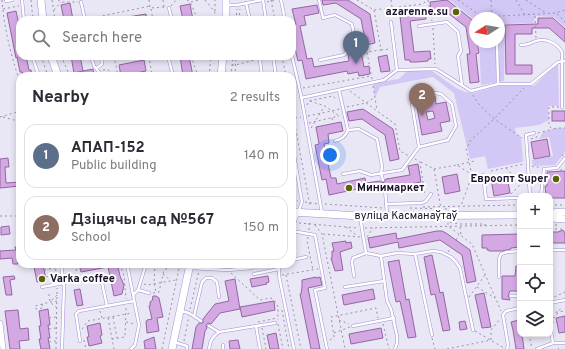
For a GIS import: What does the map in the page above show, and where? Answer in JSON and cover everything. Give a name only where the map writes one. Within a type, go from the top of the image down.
[{"type":"street","points":[[41,0],[43,16]]},
{"type":"street","points":[[226,2],[226,16]]},
{"type":"street","points":[[52,60],[57,72]]},
{"type":"street","points":[[221,72],[223,60]]},
{"type":"street","name":"вуліца Касманаўтаў","points":[[296,212],[387,217],[517,215]]},
{"type":"street","points":[[553,213],[565,212]]},
{"type":"street","points":[[553,218],[565,218]]},
{"type":"street","points":[[173,346],[190,268]]},
{"type":"street","points":[[0,323],[3,349]]},
{"type":"lane","points":[[6,1],[12,0]]},
{"type":"lane","points":[[22,0],[23,16]]},
{"type":"lane","points":[[226,2],[239,4],[262,0],[265,16]]},
{"type":"lane","points":[[281,0],[284,16]]},
{"type":"lane","points":[[319,0],[323,18],[335,15],[352,24],[355,41],[344,55],[320,60]]},
{"type":"lane","points":[[81,2],[83,16]]},
{"type":"lane","points":[[246,3],[249,16]]},
{"type":"lane","points":[[169,8],[171,16]]},
{"type":"lane","points":[[391,22],[397,70]]},
{"type":"lane","points":[[419,26],[446,22],[458,32],[460,51],[458,56],[462,86]]},
{"type":"lane","points":[[521,45],[531,44],[536,41],[550,41],[559,47],[562,52],[563,61],[562,107]]},
{"type":"lane","points":[[497,48],[498,84]]},
{"type":"lane","points":[[33,60],[38,72]]},
{"type":"lane","points":[[92,60],[94,66],[100,72]]},
{"type":"lane","points":[[97,68],[102,64],[101,60]]},
{"type":"lane","points":[[169,60],[172,72]]},
{"type":"lane","points":[[261,60],[261,72]]},
{"type":"lane","points":[[274,60],[275,72]]},
{"type":"lane","points":[[293,60],[295,72]]},
{"type":"lane","points":[[301,96],[339,90],[384,80],[397,70],[436,69],[471,91],[498,84],[531,84],[558,62],[563,61]]},
{"type":"lane","points":[[296,75],[306,116],[322,214]]},
{"type":"lane","points":[[335,141],[341,140],[346,136],[348,130],[342,109],[339,90]]},
{"type":"lane","points":[[343,174],[360,171],[371,175],[402,170],[419,147],[448,140],[456,126],[452,104],[441,94],[436,93],[415,97],[412,104],[419,147]]},
{"type":"lane","points":[[348,130],[359,129],[377,140],[383,180]]},
{"type":"lane","points":[[530,193],[528,141],[526,135],[534,133]]},
{"type":"lane","points":[[541,193],[544,169],[557,168],[563,163],[563,157]]},
{"type":"lane","points":[[296,173],[302,202],[296,211]]},
{"type":"lane","points":[[483,175],[486,199],[517,198]]},
{"type":"lane","points":[[385,189],[387,217]]},
{"type":"lane","points":[[386,204],[422,203],[426,201],[431,194]]},
{"type":"lane","points":[[360,216],[366,253]]},
{"type":"lane","points":[[296,231],[315,235],[325,288],[315,290],[327,349]]},
{"type":"lane","points":[[354,276],[352,262],[353,258],[366,253],[381,256],[397,253],[415,254],[433,250],[446,254],[456,262],[460,268],[474,330]]},
{"type":"lane","points":[[553,250],[565,250]]},
{"type":"lane","points":[[499,277],[499,259],[501,254],[517,251]]},
{"type":"lane","points":[[415,254],[432,335]]},
{"type":"lane","points":[[381,256],[387,301],[394,318],[397,343],[395,349]]},
{"type":"lane","points":[[296,259],[306,257]]},
{"type":"lane","points":[[62,268],[64,283],[62,349]]},
{"type":"lane","points":[[128,268],[139,325],[136,345],[131,349]]},
{"type":"lane","points":[[133,295],[138,290],[145,268]]},
{"type":"lane","points":[[196,268],[228,270],[252,268]]},
{"type":"lane","points":[[254,274],[279,269],[279,276],[294,349]]},
{"type":"lane","points":[[101,278],[107,306]]},
{"type":"lane","points":[[194,316],[202,282],[206,278],[212,278],[217,282],[219,297]]},
{"type":"lane","points":[[345,287],[384,281]]},
{"type":"lane","points":[[42,287],[64,283]]},
{"type":"lane","points":[[138,290],[149,294]]},
{"type":"lane","points":[[512,296],[517,296]]},
{"type":"lane","points":[[553,302],[565,300]]},
{"type":"lane","points":[[80,341],[76,314],[79,311],[134,301]]},
{"type":"lane","points":[[507,349],[508,345],[503,314],[506,311],[517,309]]},
{"type":"lane","points":[[181,311],[189,313],[201,321]]},
{"type":"lane","points":[[353,326],[394,318]]},
{"type":"lane","points":[[209,349],[210,342],[219,332],[275,322]]},
{"type":"lane","points":[[209,326],[219,332]]},
{"type":"lane","points":[[256,326],[260,349]]},
{"type":"lane","points":[[553,337],[553,343]]},
{"type":"lane","points":[[537,349],[553,343],[565,343]]},
{"type":"lane","points":[[173,346],[183,344],[188,346],[187,349]]},
{"type":"path","points":[[2,0],[6,33],[16,72]]},
{"type":"path","points":[[31,0],[33,16]]},
{"type":"path","points":[[52,0],[54,16]]},
{"type":"path","points":[[58,0],[61,2],[81,2]]},
{"type":"path","points":[[149,0],[152,16]]},
{"type":"path","points":[[163,0],[164,7]]},
{"type":"path","points":[[150,8],[169,8],[176,0]]},
{"type":"path","points":[[187,0],[190,2],[196,16]]},
{"type":"path","points":[[190,2],[199,0]]},
{"type":"path","points":[[205,0],[215,12]]},
{"type":"path","points":[[214,16],[215,0]]},
{"type":"path","points":[[271,0],[274,16]]},
{"type":"path","points":[[358,0],[374,10],[423,4],[428,0],[432,24],[436,69]]},
{"type":"path","points":[[391,0],[392,7]]},
{"type":"path","points":[[458,0],[475,12]]},
{"type":"path","points":[[490,0],[491,12]]},
{"type":"path","points":[[516,0],[525,15]]},
{"type":"path","points":[[526,0],[546,14]]},
{"type":"path","points":[[53,11],[61,2]]},
{"type":"path","points":[[237,16],[239,4]]},
{"type":"path","points":[[239,4],[239,16]]},
{"type":"path","points":[[2,9],[22,6]]},
{"type":"path","points":[[103,16],[150,6]]},
{"type":"path","points":[[374,10],[381,50]]},
{"type":"path","points":[[505,16],[556,13],[565,10]]},
{"type":"path","points":[[556,13],[565,22]]},
{"type":"path","points":[[534,14],[536,41]]},
{"type":"path","points":[[367,52],[394,50]]},
{"type":"path","points":[[42,60],[47,72]]},
{"type":"path","points":[[64,60],[68,72]]},
{"type":"path","points":[[115,60],[116,72]]},
{"type":"path","points":[[149,60],[151,72]]},
{"type":"path","points":[[192,60],[197,72]]},
{"type":"path","points":[[209,72],[211,60]]},
{"type":"path","points":[[231,72],[233,60]]},
{"type":"path","points":[[235,72],[236,60]]},
{"type":"path","points":[[232,65],[254,60]]},
{"type":"path","points":[[283,60],[285,72]]},
{"type":"path","points":[[100,72],[107,69],[111,72]]},
{"type":"path","points":[[299,89],[371,76]]},
{"type":"path","points":[[461,206],[472,175],[466,149],[471,140],[494,119],[527,84]]},
{"type":"path","points":[[347,88],[395,124]]},
{"type":"path","points":[[471,91],[476,102],[494,119],[528,141],[537,137],[536,134],[557,128],[565,128]]},
{"type":"path","points":[[296,96],[301,96]]},
{"type":"path","points":[[309,101],[333,96],[342,109]]},
{"type":"path","points":[[296,118],[366,103],[375,97]]},
{"type":"path","points":[[309,101],[325,106],[340,116]]},
{"type":"path","points":[[306,107],[309,101]]},
{"type":"path","points":[[310,130],[325,106]]},
{"type":"path","points":[[553,130],[549,126],[549,107],[562,107]]},
{"type":"path","points":[[306,111],[306,116]]},
{"type":"path","points":[[0,117],[16,112]]},
{"type":"path","points":[[2,116],[16,120]]},
{"type":"path","points":[[308,123],[342,116]]},
{"type":"path","points":[[332,118],[333,124]]},
{"type":"path","points":[[296,130],[310,203]]},
{"type":"path","points":[[563,157],[565,152]]},
{"type":"path","points":[[420,162],[434,169],[475,161]]},
{"type":"path","points":[[491,171],[531,162],[534,167],[544,166]]},
{"type":"path","points":[[457,165],[472,175]]},
{"type":"path","points":[[505,168],[520,184]]},
{"type":"path","points":[[434,169],[440,209]]},
{"type":"path","points":[[507,199],[520,184],[528,171]]},
{"type":"path","points":[[553,205],[565,205]]},
{"type":"path","points":[[410,207],[410,209],[447,209],[447,206]]},
{"type":"path","points":[[0,216],[16,216]]},
{"type":"path","points":[[448,226],[448,222],[460,225]]},
{"type":"path","points":[[296,223],[362,228],[517,225]]},
{"type":"path","points":[[315,225],[322,234],[345,349]]},
{"type":"path","points":[[460,225],[461,236]]},
{"type":"path","points":[[553,225],[565,225]]},
{"type":"path","points":[[346,226],[357,236]]},
{"type":"path","points":[[448,226],[472,244],[503,314],[491,330],[491,340]]},
{"type":"path","points":[[322,234],[357,236],[364,238],[368,237],[373,227]]},
{"type":"path","points":[[553,229],[565,229]]},
{"type":"path","points":[[456,240],[461,236]]},
{"type":"path","points":[[446,254],[451,247]]},
{"type":"path","points":[[279,276],[321,268],[328,262]]},
{"type":"path","points":[[44,270],[55,268],[57,275],[56,349]]},
{"type":"path","points":[[76,268],[79,282],[101,278]]},
{"type":"path","points":[[155,268],[154,284],[156,293]]},
{"type":"path","points":[[149,294],[159,292],[164,270],[169,268]]},
{"type":"path","points":[[162,349],[178,268]]},
{"type":"path","points":[[183,344],[199,269]]},
{"type":"path","points":[[228,270],[260,300],[271,298],[277,302],[279,314],[277,318],[283,349]]},
{"type":"path","points":[[163,274],[170,281]]},
{"type":"path","points":[[467,300],[485,274]]},
{"type":"path","points":[[46,277],[57,275]]},
{"type":"path","points":[[286,275],[300,349]]},
{"type":"path","points":[[140,283],[147,285],[176,280]]},
{"type":"path","points":[[476,287],[495,298]]},
{"type":"path","points":[[553,298],[565,292]]},
{"type":"path","points":[[49,294],[50,302],[57,308]]},
{"type":"path","points":[[50,302],[57,294]]},
{"type":"path","points":[[42,304],[57,301]]},
{"type":"path","points":[[100,308],[102,318]]},
{"type":"path","points":[[326,343],[334,337],[331,317],[376,308],[378,321]]},
{"type":"path","points":[[553,318],[561,308]]},
{"type":"path","points":[[553,313],[565,311]]},
{"type":"path","points":[[86,349],[82,328],[88,321],[136,312]]},
{"type":"path","points":[[113,316],[117,338]]},
{"type":"path","points":[[49,318],[57,317]]},
{"type":"path","points":[[108,317],[114,349]]},
{"type":"path","points":[[339,320],[353,326]]},
{"type":"path","points":[[382,320],[389,349],[385,349]]},
{"type":"path","points":[[125,322],[139,325]]},
{"type":"path","points":[[262,325],[266,349]]},
{"type":"path","points":[[334,333],[353,326]]},
{"type":"path","points":[[49,329],[56,328]]},
{"type":"path","points":[[474,330],[507,349]]},
{"type":"path","points":[[432,335],[434,349]]},
{"type":"path","points":[[530,337],[532,349]]},
{"type":"path","points":[[447,349],[491,340]]},
{"type":"path","points":[[49,342],[56,341]]},
{"type":"shaded area","points":[[449,0],[565,0],[565,27],[554,17],[536,16],[533,23],[505,24],[505,12],[469,12],[469,15]]},
{"type":"shaded area","points":[[479,48],[505,48],[504,81],[481,85]]},
{"type":"shaded area","points":[[556,64],[558,64],[559,106],[548,106],[549,120],[539,125],[515,128],[516,134],[521,137],[522,162],[488,169],[485,156],[470,159],[454,93],[433,77],[380,87],[375,97],[373,83],[399,79],[407,71],[432,71],[456,88],[465,92],[473,93],[499,86],[534,86]]},
{"type":"shaded area","points":[[557,128],[565,128],[565,152],[555,165],[533,166],[532,160],[553,156],[549,137],[539,139],[543,132]]},
{"type":"building","points":[[322,0],[348,0],[370,14],[375,43],[366,45],[361,19],[336,3],[323,5]]},
{"type":"building","points":[[447,0],[469,17],[469,47],[466,27],[444,10],[431,11],[430,2]]},
{"type":"building","points":[[70,3],[72,16],[63,16],[61,5]]},
{"type":"building","points":[[190,4],[192,16],[182,16],[180,6]]},
{"type":"building","points":[[317,5],[319,13],[304,16],[306,25],[300,26],[307,59],[312,58],[314,67],[349,61],[349,53],[361,51],[364,67],[369,66],[370,74],[359,76],[358,72],[348,74],[347,71],[306,79],[302,60],[298,61],[296,53],[296,16],[294,16],[292,9]]},
{"type":"building","points":[[425,10],[426,19],[410,21],[414,52],[430,51],[431,59],[428,59],[428,61],[410,62],[410,60],[405,60],[400,16],[411,14],[410,12],[413,11]]},
{"type":"building","points":[[16,11],[17,16],[16,58],[7,13]]},
{"type":"building","points":[[146,14],[146,16],[134,16]]},
{"type":"building","points":[[538,18],[553,18],[565,29],[565,42],[549,28],[532,28],[532,34],[515,34],[515,65],[532,65],[532,74],[506,74],[505,25],[538,24]]},
{"type":"building","points":[[469,48],[478,48],[479,53],[476,54],[479,82],[470,83],[467,54],[470,54]]},
{"type":"building","points":[[387,55],[390,71],[381,72],[378,57]]},
{"type":"building","points":[[18,60],[27,60],[29,70],[31,70],[31,72],[20,72]]},
{"type":"building","points":[[72,60],[81,60],[83,71],[74,72]]},
{"type":"building","points":[[144,60],[146,71],[120,72],[119,65]]},
{"type":"building","points":[[181,60],[190,60],[192,72],[182,72]]},
{"type":"building","points":[[93,69],[93,72],[83,72]]},
{"type":"building","points":[[435,96],[436,104],[446,102],[450,121],[440,123],[442,131],[422,135],[416,102],[417,99]],"holes":[[[433,111],[435,118],[428,120],[426,112]]]},
{"type":"building","points":[[363,109],[393,129],[399,159],[390,161],[385,135],[362,119],[349,121],[347,112]]},
{"type":"building","points":[[552,111],[565,111],[565,121],[552,121]]},
{"type":"building","points":[[341,122],[343,131],[328,134],[329,143],[324,144],[331,178],[336,178],[337,184],[365,178],[366,183],[380,181],[383,183],[386,179],[410,175],[408,166],[418,164],[421,182],[388,188],[384,186],[382,189],[368,192],[367,187],[329,195],[326,179],[322,180],[315,145],[319,144],[316,127]]},
{"type":"building","points":[[547,139],[550,156],[534,159],[531,142]]},
{"type":"building","points":[[8,158],[9,167],[5,167],[6,183],[16,182],[16,186],[0,188],[0,159]]},
{"type":"building","name":"Евроопт Super","points":[[565,171],[565,198],[553,198],[553,193],[546,193],[547,172]]},
{"type":"building","points":[[457,174],[460,191],[445,194],[442,177]]},
{"type":"building","points":[[507,176],[510,193],[494,196],[491,179]]},
{"type":"building","points":[[9,226],[10,234],[1,235],[1,227]]},
{"type":"building","points":[[563,230],[565,233],[565,243],[553,243],[553,232]]},
{"type":"building","points":[[437,231],[446,233],[470,250],[476,281],[467,283],[462,255],[440,240],[399,248],[398,242],[370,248],[368,238],[396,233],[397,239]]},
{"type":"building","points":[[517,234],[517,247],[502,251],[489,251],[487,248],[482,248],[482,235]]},
{"type":"building","points":[[346,241],[346,243],[351,242],[352,248],[340,252],[343,270],[335,271],[331,258],[332,251],[334,251],[332,243]]},
{"type":"building","points":[[16,250],[16,264],[13,264],[12,258],[0,259],[0,251]]},
{"type":"building","points":[[432,255],[440,293],[443,292],[450,330],[443,331],[435,294],[431,295],[424,257]]},
{"type":"building","points":[[399,260],[406,300],[409,299],[416,337],[408,338],[400,301],[396,302],[388,262]]},
{"type":"building","points":[[517,266],[517,291],[510,291],[508,296],[510,300],[502,299],[502,276],[515,276]]},
{"type":"building","points":[[34,268],[44,268],[46,280],[37,282]]},
{"type":"building","points":[[80,268],[103,268],[81,272]]},
{"type":"building","points":[[108,268],[118,268],[124,285],[122,294],[114,296]]},
{"type":"building","points":[[14,276],[15,279],[10,280],[12,295],[6,295],[3,277]]},
{"type":"building","points":[[268,276],[269,282],[266,283],[267,284],[252,287],[250,279]]},
{"type":"building","points":[[320,277],[322,285],[308,288],[320,349],[311,349],[300,294],[302,280]]},
{"type":"building","points":[[235,279],[240,309],[220,313],[211,324],[208,323],[206,325],[207,328],[205,331],[202,349],[192,349],[196,327],[199,323],[203,323],[203,319],[215,304],[229,301],[225,281]]},
{"type":"building","points":[[80,289],[83,305],[77,306],[74,290]]},
{"type":"building","points":[[373,289],[375,299],[344,305],[342,295]]},
{"type":"building","points":[[484,293],[491,327],[482,328],[475,295]]},
{"type":"building","points":[[153,296],[159,298],[163,317],[157,318],[159,331],[147,333],[146,322],[147,320],[152,319],[149,306]]},
{"type":"building","points":[[274,301],[275,310],[242,317],[240,307]]},
{"type":"building","points":[[48,309],[50,338],[48,338],[50,349],[41,349],[39,339],[41,339],[39,326],[41,326],[39,311]]},
{"type":"building","points":[[18,310],[20,329],[28,328],[29,340],[19,341],[20,349],[10,349],[5,311]]},
{"type":"building","points":[[565,316],[565,332],[559,333],[556,318]]},
{"type":"building","points":[[517,320],[517,337],[522,337],[524,349],[516,349],[511,322]]},
{"type":"building","points":[[465,321],[467,329],[460,330],[459,322]]},
{"type":"building","points":[[100,323],[102,335],[100,336],[102,343],[89,346],[87,326]]},
{"type":"building","points":[[381,328],[383,338],[351,344],[349,334]]},
{"type":"building","points":[[276,333],[279,349],[270,349],[267,335]]},
{"type":"building","points":[[154,337],[156,349],[145,349],[144,341]]},
{"type":"building","points":[[238,340],[240,349],[230,349],[229,341]]},
{"type":"place","name":"azarenne.su","points":[[456,12]]},
{"type":"place","name":"АПАП-152","points":[[356,64]]},
{"type":"place","name":"Дзіцячы сад №567","points":[[422,116]]},
{"type":"place","name":"Евроопт Super","points":[[556,179]]},
{"type":"place","name":"Минимаркет","points":[[349,188]]},
{"type":"place","name":"Varka coffee","points":[[42,279]]}]
